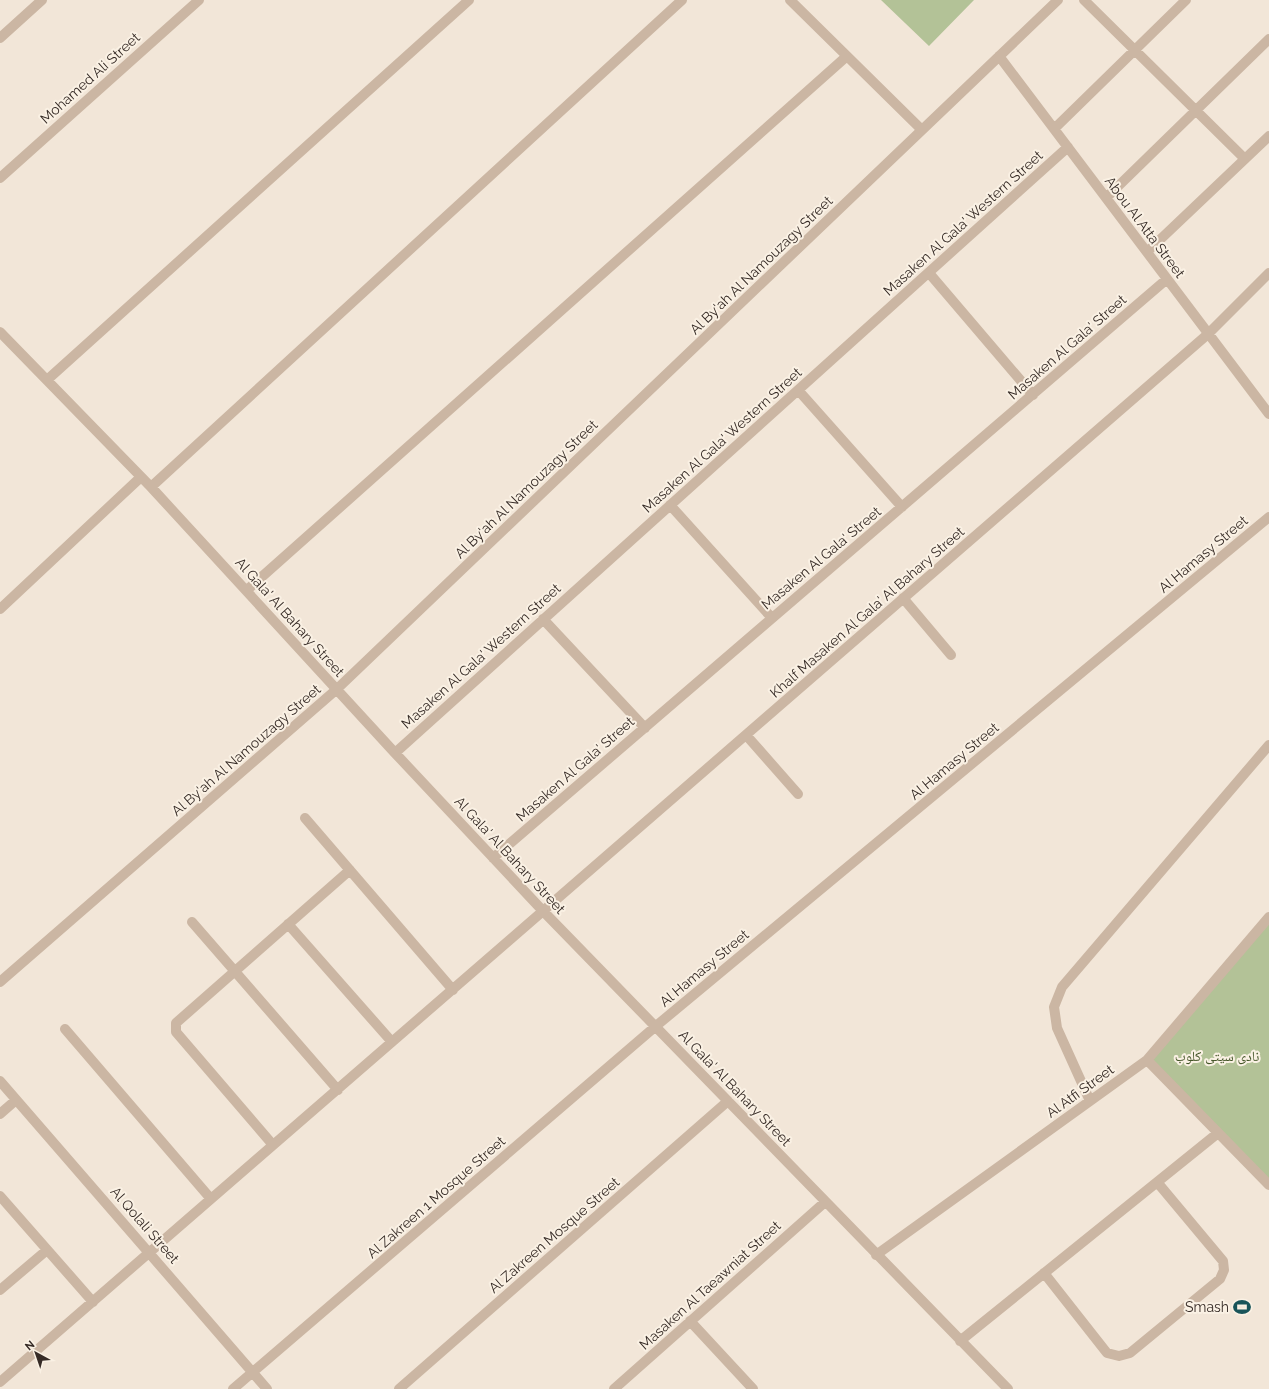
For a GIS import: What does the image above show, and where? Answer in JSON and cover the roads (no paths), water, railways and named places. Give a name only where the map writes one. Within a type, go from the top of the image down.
[{"type":"street","points":[[0,38],[42,0]]},
{"type":"street","name":"Mohamed Ali Street","points":[[0,178],[199,0]]},
{"type":"street","points":[[47,380],[469,0]]},
{"type":"street","points":[[151,487],[682,0]]},
{"type":"street","points":[[790,0],[922,130]]},
{"type":"street","name":"Al By'ah Al Namouzagy Street","points":[[0,982],[337,690],[1058,0]]},
{"type":"street","points":[[1084,0],[1245,159]]},
{"type":"street","points":[[1054,129],[1186,0]]},
{"type":"street","points":[[1106,198],[1269,39]]},
{"type":"street","points":[[247,590],[847,56]]},
{"type":"street","name":"Abou Al Atta Street","points":[[999,56],[1269,414]]},
{"type":"street","points":[[1147,252],[1269,136]]},
{"type":"street","name":"Masaken Al Gala' Western Street","points":[[395,752],[1068,147]]},
{"type":"street","points":[[929,273],[1033,395]]},
{"type":"street","name":"Khalf Masaken Al Gala' Al Bahary Street","points":[[0,1382],[1208,334],[1269,273]]},
{"type":"street","name":"Masaken Al Gala' Street","points":[[493,858],[1167,279]]},
{"type":"street","name":"Al Gala' Al Bahary Street","points":[[0,332],[142,477],[337,690],[543,911],[1008,1389]]},
{"type":"street","points":[[798,390],[902,507]]},
{"type":"street","points":[[0,609],[142,477]]},
{"type":"street","points":[[670,505],[772,618]]},
{"type":"street","name":"Al Hamasy Street","points":[[656,1026],[1269,517]]},
{"type":"street","points":[[903,598],[951,655]]},
{"type":"street","points":[[543,619],[645,728]]},
{"type":"street","points":[[746,735],[798,794]]},
{"type":"street","points":[[1090,1101],[1057,1028],[1054,1007],[1062,987],[1269,745]]},
{"type":"street","points":[[305,818],[453,990]]},
{"type":"street","points":[[273,1145],[176,1032],[175,1028],[179,1019],[350,870]]},
{"type":"street","name":"Al Atfi Street","points":[[876,1255],[1147,1060],[1269,917]]},
{"type":"street","points":[[192,922],[338,1090]]},
{"type":"street","points":[[288,924],[392,1042]]},
{"type":"street","name":"Al Zakreen 1 Mosque Street","points":[[233,1389],[656,1026]]},
{"type":"street","points":[[65,1029],[211,1199]]},
{"type":"street","points":[[1147,1060],[1269,1185]]},
{"type":"street","name":"Al Qolali Street","points":[[0,1081],[150,1252],[267,1389]]},
{"type":"street","points":[[0,1114],[16,1100]]},
{"type":"street","name":"Al Zakreen Mosque Street","points":[[399,1389],[728,1101]]},
{"type":"street","points":[[960,1341],[1218,1133]]},
{"type":"street","points":[[1044,1273],[1107,1353],[1119,1356],[1130,1353],[1220,1279],[1224,1270],[1223,1261],[1156,1182]]},
{"type":"street","points":[[0,1196],[92,1302]]},
{"type":"street","name":"Masaken Al Taeawniat Street","points":[[614,1389],[825,1202]]},
{"type":"street","points":[[0,1290],[47,1250]]},
{"type":"street","points":[[690,1321],[753,1389]]},
{"type":"place","name":"Smash","points":[[1242,1307]]},
{"type":"park label","name":"نادى سيتى كلوب","points":[[1217,1056]]}]
